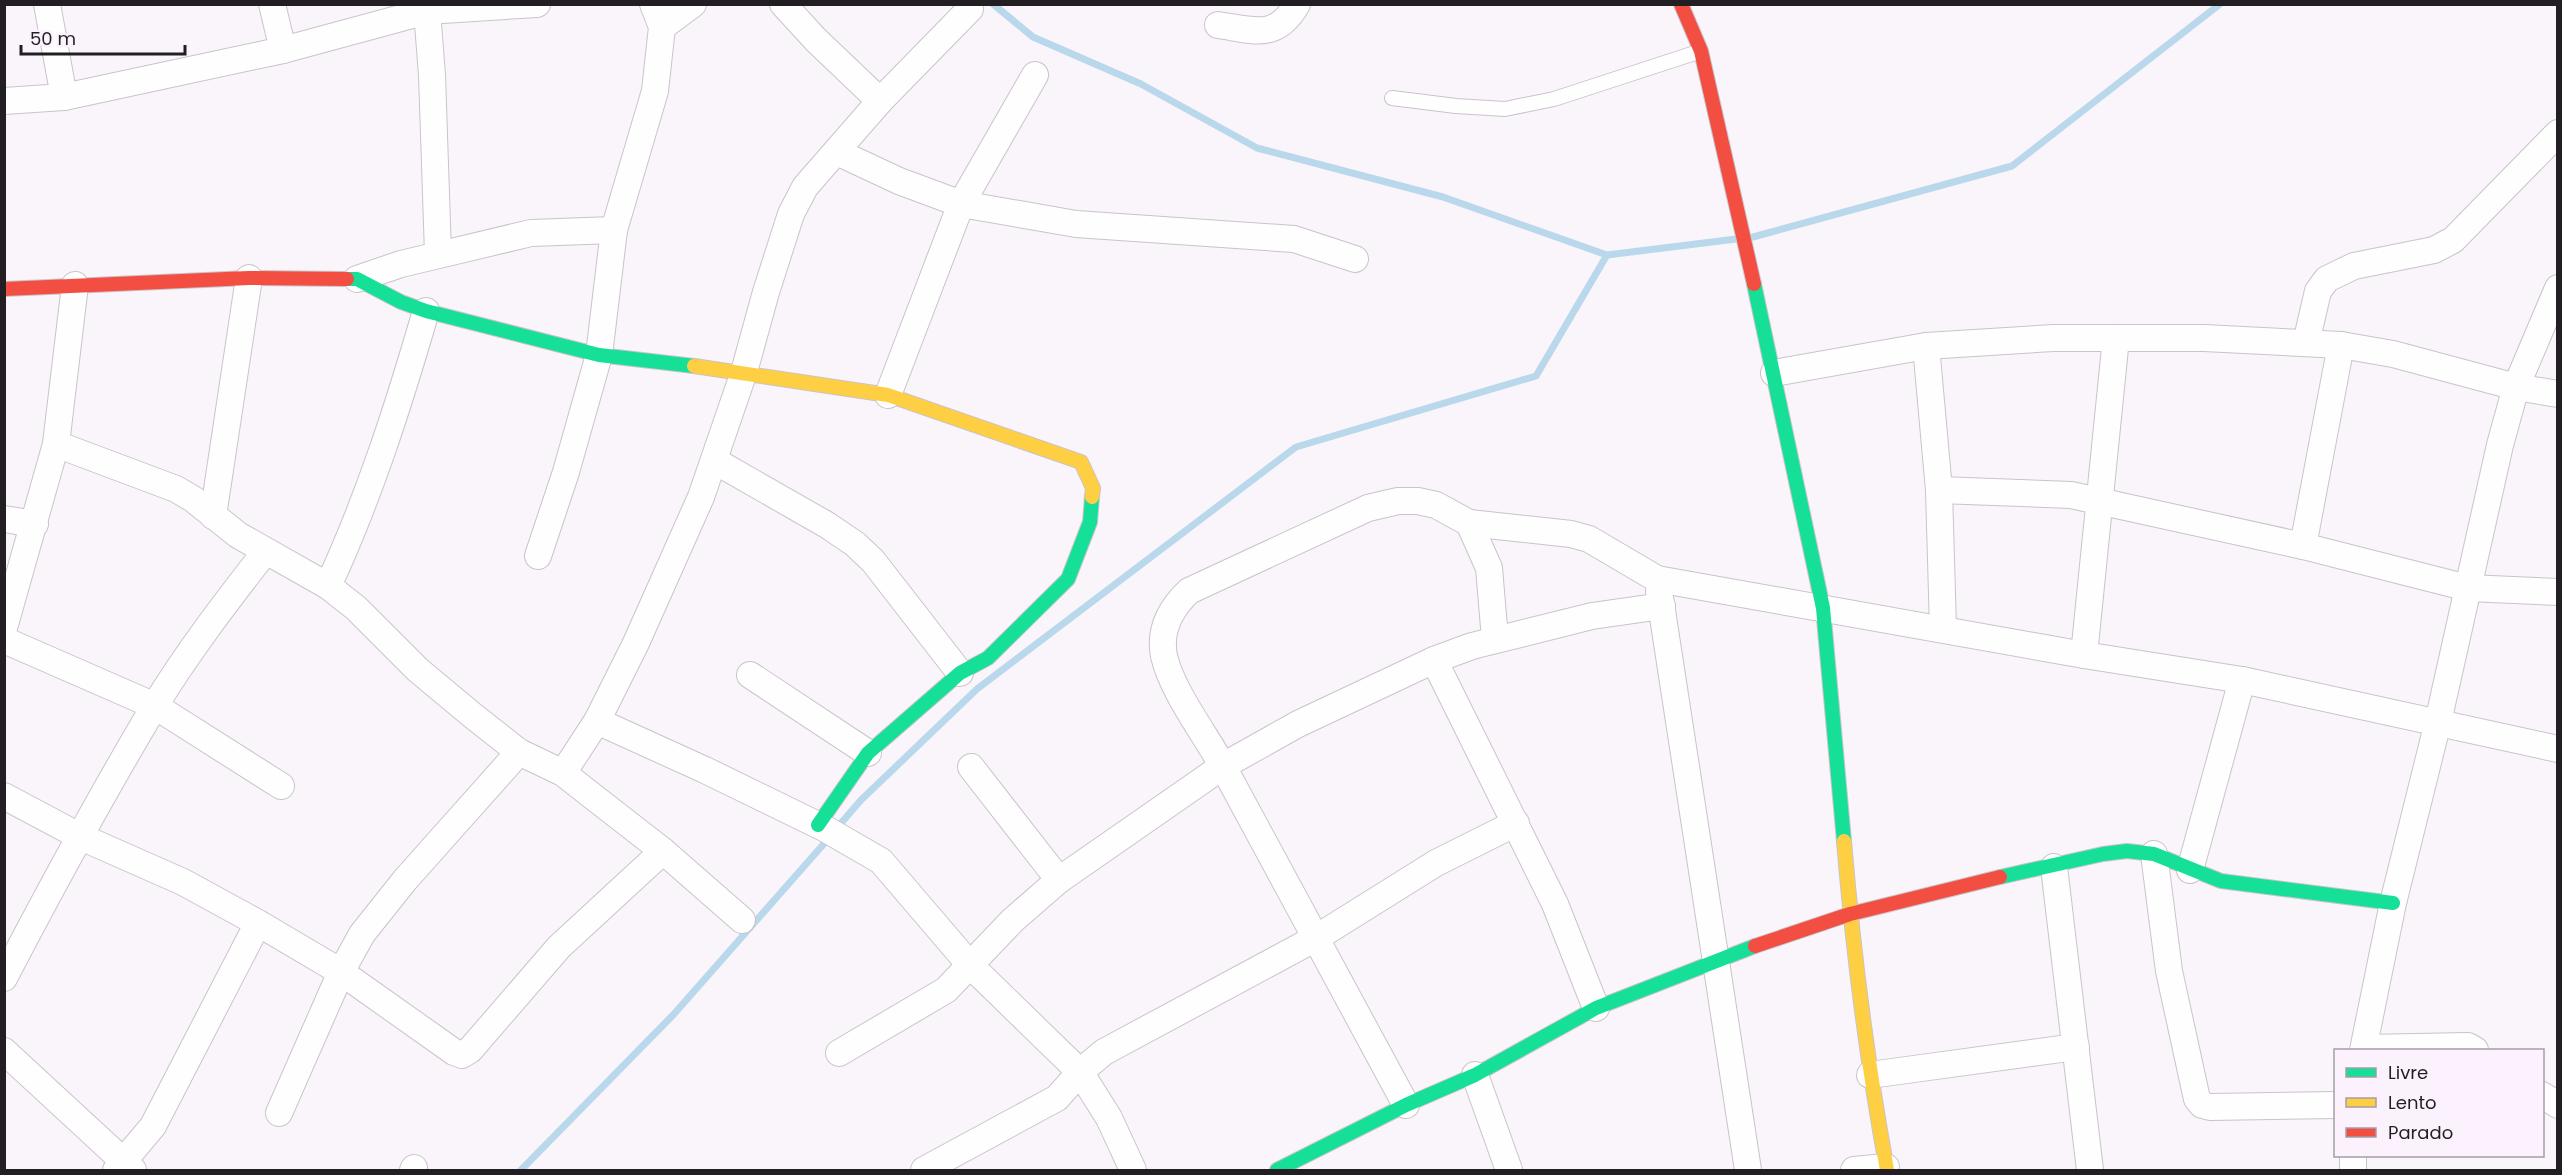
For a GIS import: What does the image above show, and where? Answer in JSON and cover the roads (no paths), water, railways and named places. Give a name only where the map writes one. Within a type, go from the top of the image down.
[{"type":"street","points":[[47,4],[64,97]]},
{"type":"street","points":[[272,4],[283,50]]},
{"type":"street","points":[[4,101],[64,97],[283,50],[399,10],[427,11],[537,4]]},
{"type":"street","points":[[538,556],[566,472],[599,355],[614,230],[655,91],[657,16],[693,4]]},
{"type":"street","points":[[783,4],[816,40],[880,101]]},
{"type":"street","points":[[1218,25],[1261,32],[1278,28],[1288,20],[1297,4]]},
{"type":"street","points":[[1681,4],[1701,51],[1774,373],[1823,608],[1851,914],[1870,1075],[1887,1168],[1854,1170]]},
{"type":"street","points":[[563,773],[597,721],[636,643],[715,461],[791,214],[805,188],[880,101],[970,9]]},
{"type":"street","points":[[427,11],[432,75],[438,254]]},
{"type":"street","points":[[888,395],[961,204],[1035,75]]},
{"type":"street","points":[[2306,342],[2318,291],[2327,279],[2354,266],[2434,250],[2453,240],[2558,133]]},
{"type":"street","points":[[837,153],[899,181],[961,204],[1076,224],[1294,239],[1355,259]]},
{"type":"street","points":[[4,289],[249,278],[357,279],[438,254],[531,233],[614,230]]},
{"type":"street","points":[[213,516],[249,278]]},
{"type":"street","points":[[357,279],[401,302],[426,311],[599,355],[744,372],[888,395],[1081,462],[1093,488],[1090,522],[1068,579],[987,658],[960,673],[868,753],[821,827]]},
{"type":"street","points":[[4,628],[56,444],[75,285]]},
{"type":"street","points":[[2473,1049],[2468,1046],[2363,1049],[2393,903],[2438,722],[2487,496],[2516,387],[2558,288]]},
{"type":"street","points":[[328,586],[344,552],[402,393],[426,311]]},
{"type":"street","points":[[1774,373],[1926,346],[2054,338],[2204,338],[2341,345],[2392,354],[2516,387],[2558,394]]},
{"type":"street","points":[[2084,655],[2116,338]]},
{"type":"street","points":[[2303,546],[2341,345]]},
{"type":"street","points":[[1926,346],[1940,490],[1943,629]]},
{"type":"street","points":[[56,444],[176,489],[193,498],[213,516],[265,552],[328,586],[356,608],[418,670],[519,752],[563,773],[663,851],[742,920]]},
{"type":"street","points":[[715,461],[827,525],[855,544],[873,561],[960,673]]},
{"type":"street","points":[[1940,490],[2071,495],[2303,546],[2468,588],[2558,592]]},
{"type":"street","points":[[1406,1105],[1223,766],[1175,684],[1164,657],[1163,643],[1166,623],[1175,603],[1189,591],[1368,508],[1398,501],[1418,501],[1436,505],[1469,522],[1571,534],[1589,539],[1657,579],[2084,655],[2242,680],[2558,749]]},
{"type":"street","points":[[4,519],[35,524]]},
{"type":"street","points":[[1469,522],[1489,568],[1495,639]]},
{"type":"street","points":[[4,978],[49,891],[155,706],[223,606],[265,552]]},
{"type":"street","points":[[1657,579],[1748,1170]]},
{"type":"street","points":[[839,1053],[946,990],[1013,920],[1059,880],[1223,766],[1298,724],[1434,660],[1495,639],[1592,616],[1662,606]]},
{"type":"street","points":[[4,640],[155,706],[281,786]]},
{"type":"street","points":[[1434,660],[1555,904],[1596,1008]]},
{"type":"street","points":[[750,675],[868,753]]},
{"type":"street","points":[[2190,870],[2242,680]]},
{"type":"street","points":[[597,721],[705,770],[821,827],[886,865],[970,964],[1080,1072],[1109,1118],[1133,1170]]},
{"type":"street","points":[[279,1113],[341,972],[362,934],[405,880],[519,752]]},
{"type":"street","points":[[970,767],[1059,880]]},
{"type":"street","points":[[4,796],[81,837],[183,882],[258,923],[341,972],[454,1052],[462,1055],[470,1050],[559,947],[663,851]]},
{"type":"street","points":[[924,1170],[1048,1104],[1104,1052],[1316,938],[1436,863],[1516,823]]},
{"type":"street","points":[[1277,1170],[1406,1105],[1475,1075],[1596,1008],[1784,935],[1851,914],[1949,888],[2127,851],[2154,855],[2221,881],[2393,903]]},
{"type":"street","points":[[2154,855],[2169,971],[2197,1099],[2202,1106],[2334,1105]]},
{"type":"street","points":[[2054,867],[2090,1170]]},
{"type":"street","points":[[4,1051],[124,1168],[153,1126],[258,923]]},
{"type":"street","points":[[1870,1075],[2076,1047]]},
{"type":"street","points":[[1475,1075],[1509,1170]]},
{"type":"street","points":[[2544,1096],[2558,1105]]},
{"type":"lane","points":[[1392,98],[1505,109],[1554,99],[1701,51]]},
{"type":"waterway","points":[[993,4],[1033,37],[1141,84],[1257,148],[1443,197],[1607,255]]},
{"type":"waterway","points":[[1753,237],[2012,166],[2220,4]]},
{"type":"waterway","points":[[836,829],[861,800],[977,689],[1296,447],[1536,376],[1607,255],[1736,239]]},
{"type":"waterway","points":[[521,1170],[674,1014],[829,838]]}]
